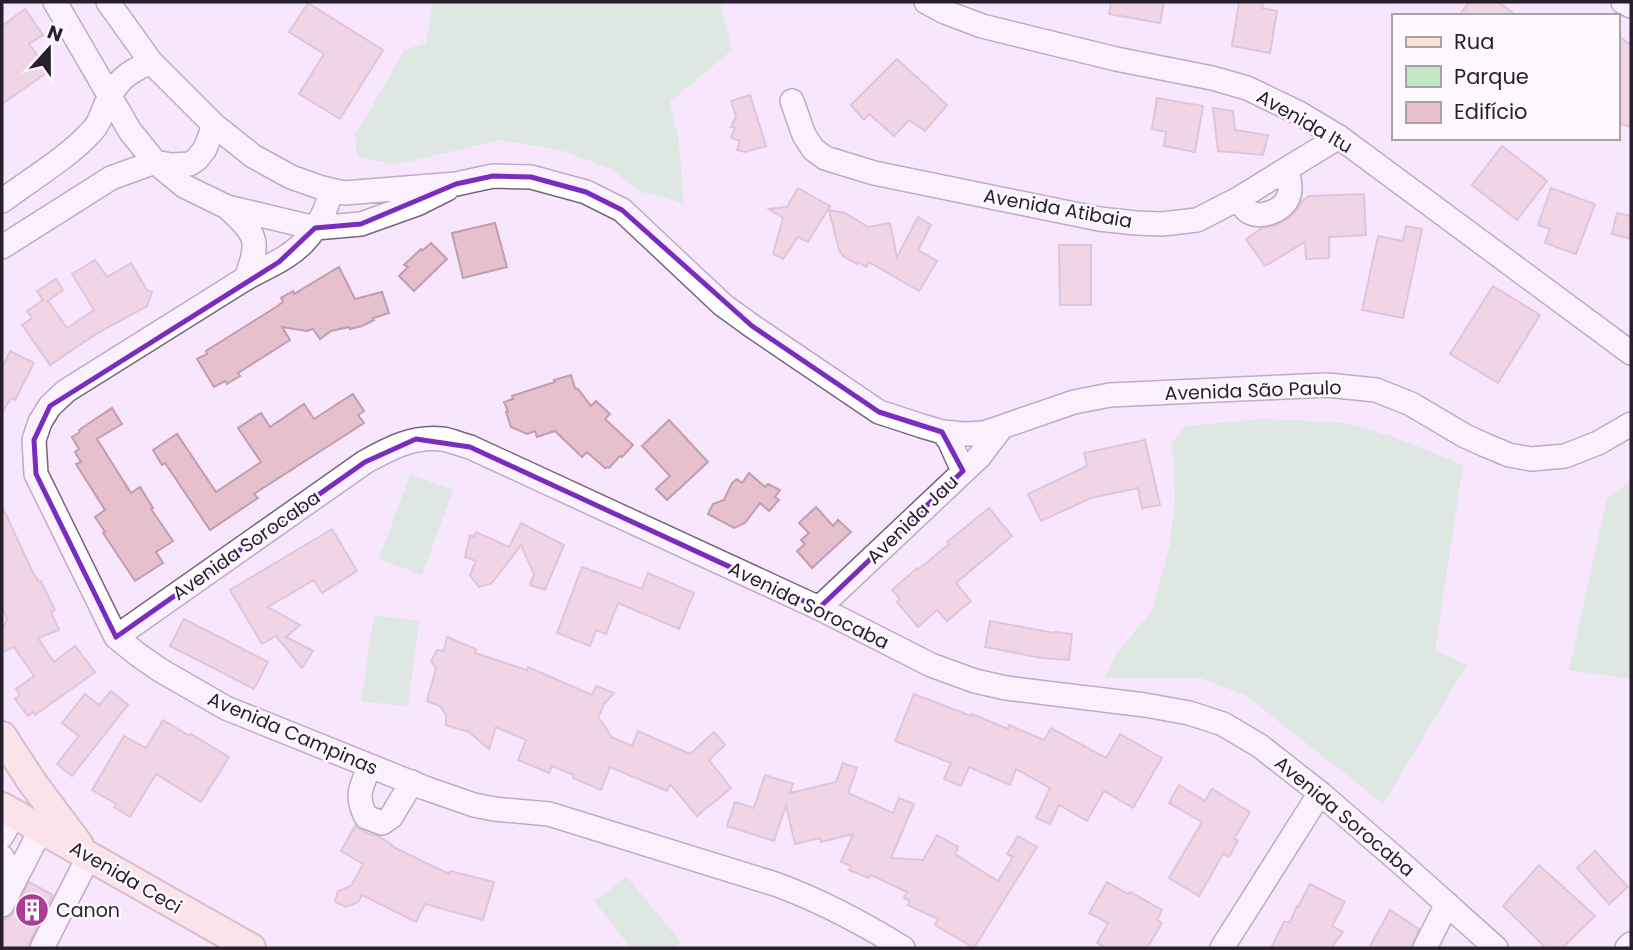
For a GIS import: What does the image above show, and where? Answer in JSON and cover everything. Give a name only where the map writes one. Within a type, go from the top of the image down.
[{"type":"main road","points":[[2,736],[32,782],[88,856]]},
{"type":"main road","name":"Avenida Ceci","points":[[6,819],[41,829],[251,948]]},
{"type":"street","name":"Avenida São Paulo","points":[[55,2],[130,131],[155,162],[184,186],[227,207],[315,228],[361,224],[417,204],[456,184]]},
{"type":"street","name":"Avenida São Paulo","points":[[108,2],[151,62],[214,125],[253,156],[291,177],[344,193],[456,184],[493,176],[531,177],[586,192],[622,210],[723,305],[879,412],[942,432],[984,433],[1074,402],[1110,395],[1327,385],[1376,390],[1411,404],[1485,445],[1509,455],[1531,459],[1565,456],[1598,443],[1631,424]]},
{"type":"street","name":"Avenida Itu","points":[[926,2],[982,26],[1247,88],[1299,113],[1339,137],[1631,353]]},
{"type":"street","points":[[1623,2],[1631,6]]},
{"type":"street","points":[[2,201],[78,145],[96,128],[109,97],[119,82],[130,72],[151,62]]},
{"type":"street","name":"Avenida Atibaia","points":[[792,101],[804,135],[813,149],[825,158],[874,173],[1099,219],[1136,223],[1197,220],[1238,199],[1339,137]]},
{"type":"street","points":[[2,247],[111,178],[155,162],[190,164],[205,149],[214,125]]},
{"type":"street","name":"Avenida Campinas","points":[[331,190],[324,215],[294,251],[279,262],[246,278],[66,391],[50,406],[40,422],[34,440],[36,474],[116,637],[160,670],[226,708],[370,766],[474,805],[549,814],[775,884],[832,907],[903,948]]},
{"type":"street","points":[[227,207],[251,231],[255,244],[253,260],[246,278]]},
{"type":"street","name":"Avenida Jau","points":[[819,608],[979,457],[1002,427]]},
{"type":"street","points":[[942,432],[949,440],[963,471]]},
{"type":"street","name":"Avenida Sorocaba","points":[[116,637],[365,461],[389,448],[416,439],[443,439],[470,447],[819,608],[931,665],[975,681],[1006,688],[1145,705],[1189,713],[1223,724],[1261,746],[1320,793],[1496,948]]},
{"type":"street","points":[[370,766],[359,792],[360,805],[366,817],[382,823],[391,817],[412,782]]},
{"type":"street","points":[[1222,948],[1320,793]]},
{"type":"street","points":[[2,905],[41,829]]},
{"type":"street","points":[[42,948],[88,856]]},
{"type":"street","points":[[2,857],[7,867],[2,879]]},
{"type":"street","points":[[1425,948],[1447,904]]},
{"type":"street","points":[[1627,948],[1631,944]]},
{"type":"highlighted area","points":[[493,176],[531,177],[586,192],[622,210],[752,326],[879,412],[942,432],[963,471],[819,608],[470,447],[416,439],[365,462],[116,637],[36,474],[34,440],[50,406],[279,262],[315,228],[361,224],[456,184]]},
{"type":"green space","points":[[433,2],[720,2],[732,50],[670,102],[679,142],[684,203],[642,192],[609,168],[563,151],[499,140],[395,165],[357,156],[355,134],[404,50],[426,43]]},
{"type":"green space","points":[[1262,419],[1339,422],[1391,436],[1463,465],[1435,650],[1467,665],[1383,804],[1245,695],[1200,678],[1105,678],[1115,655],[1152,611],[1170,544],[1175,498],[1172,443],[1186,426]]},
{"type":"green space","points":[[410,474],[453,490],[422,575],[379,559]]},
{"type":"green space","points":[[1631,481],[1631,679],[1569,670],[1607,498]]},
{"type":"green space","points":[[374,615],[419,621],[408,707],[361,701]]},
{"type":"green space","points":[[627,877],[681,942],[674,948],[631,948],[594,901]]},
{"type":"building","points":[[1111,2],[1164,2],[1160,23],[1109,14]]},
{"type":"building","points":[[1239,2],[1263,2],[1262,8],[1277,11],[1270,53],[1232,46]]},
{"type":"building","points":[[1469,2],[1498,2],[1514,14],[1460,14]]},
{"type":"building","points":[[308,3],[383,50],[340,119],[299,94],[324,54],[289,32]]},
{"type":"building","points":[[25,9],[43,35],[29,44],[49,71],[2,104],[2,26]]},
{"type":"building","points":[[1619,36],[1631,45],[1631,127],[1619,124]]},
{"type":"building","points":[[897,59],[947,105],[925,131],[909,120],[894,136],[869,114],[864,120],[851,105]]},
{"type":"building","points":[[750,95],[766,146],[745,152],[737,150],[740,141],[731,138],[735,128],[731,127],[736,116],[731,101]]},
{"type":"building","points":[[1157,98],[1203,106],[1195,152],[1164,146],[1166,132],[1152,129]]},
{"type":"building","points":[[1213,108],[1233,111],[1235,130],[1268,135],[1263,155],[1218,151]]},
{"type":"building","points":[[1502,146],[1547,181],[1517,220],[1472,185]]},
{"type":"building","points":[[798,188],[830,206],[808,242],[798,237],[783,259],[773,254],[783,218],[769,209],[787,207]]},
{"type":"building","points":[[1551,188],[1595,204],[1576,254],[1545,243],[1550,229],[1538,225]]},
{"type":"building","points":[[1364,194],[1366,235],[1329,237],[1329,258],[1306,259],[1305,242],[1265,266],[1246,239],[1262,228],[1289,218],[1309,196]]},
{"type":"building","points":[[829,210],[845,213],[868,227],[890,223],[897,257],[918,217],[931,225],[918,250],[937,261],[919,291],[869,262],[866,267],[843,256]]},
{"type":"building","points":[[1617,213],[1631,216],[1631,239],[1612,234]]},
{"type":"building","points":[[495,223],[507,267],[463,278],[452,233]]},
{"type":"building","points":[[1406,226],[1422,229],[1403,318],[1362,310],[1378,236],[1403,241]]},
{"type":"building","points":[[431,243],[447,259],[414,291],[399,276],[408,267],[404,265]]},
{"type":"building","points":[[1059,245],[1091,245],[1091,305],[1060,305]]},
{"type":"building","points":[[95,260],[107,277],[131,263],[147,290],[152,292],[147,306],[96,334],[50,365],[22,325],[32,318],[27,311],[43,300],[37,291],[56,279],[63,290],[48,301],[67,328],[94,310],[72,274]]},
{"type":"building","points":[[339,267],[355,299],[382,292],[389,313],[373,318],[374,320],[362,326],[331,331],[320,339],[313,329],[307,331],[282,327],[290,340],[238,373],[240,376],[227,384],[225,381],[214,387],[197,359],[283,302],[281,298],[293,291],[294,294]]},
{"type":"building","points":[[1493,286],[1540,315],[1498,383],[1450,354]]},
{"type":"building","points":[[10,351],[34,363],[15,400],[11,398],[2,413],[2,368]]},
{"type":"building","points":[[571,375],[575,388],[591,406],[596,401],[610,414],[605,419],[633,445],[609,468],[605,468],[587,452],[582,457],[555,431],[537,437],[535,431],[527,434],[511,427],[504,402],[513,399],[512,396]]},
{"type":"building","points":[[353,394],[364,411],[358,415],[364,423],[254,494],[258,498],[210,530],[165,463],[162,465],[153,450],[177,434],[216,492],[261,462],[238,428],[261,413],[270,427],[304,404],[314,419]]},
{"type":"building","points":[[112,408],[122,424],[97,439],[131,493],[140,487],[173,541],[156,552],[163,563],[135,581],[95,517],[105,510],[76,464],[81,462],[75,452],[79,449],[72,437]]},
{"type":"building","points":[[669,420],[708,462],[667,500],[656,489],[670,476],[642,446]]},
{"type":"building","points":[[1145,440],[1160,505],[1142,508],[1138,488],[1091,498],[1041,521],[1028,494],[1087,466],[1084,453]]},
{"type":"building","points":[[749,473],[765,487],[768,484],[780,490],[775,497],[779,500],[769,511],[760,503],[745,523],[734,528],[708,514],[713,504],[724,500],[732,483],[737,479],[742,483]]},
{"type":"building","points":[[2,506],[34,575],[41,581],[55,610],[51,612],[59,630],[38,638],[54,662],[75,646],[95,672],[35,715],[33,712],[28,716],[15,699],[20,695],[16,689],[34,676],[14,647],[2,652],[2,630],[7,619],[2,607]]},
{"type":"building","points":[[816,507],[833,526],[838,520],[851,532],[812,568],[797,551],[805,544],[801,540],[809,533],[799,523]]},
{"type":"building","points":[[989,508],[1012,536],[956,583],[971,601],[947,621],[937,610],[918,627],[897,602],[900,599],[892,590]]},
{"type":"building","points":[[521,523],[564,545],[545,590],[530,585],[534,574],[521,545],[492,583],[479,587],[470,575],[476,561],[465,557],[470,535],[474,537],[476,532],[509,547]]},
{"type":"building","points":[[332,529],[357,571],[322,593],[314,580],[268,607],[300,625],[286,637],[313,651],[302,668],[276,636],[262,644],[230,590]]},
{"type":"building","points":[[582,567],[642,589],[648,573],[694,593],[679,629],[618,603],[606,634],[596,630],[590,646],[557,633]]},
{"type":"building","points":[[184,619],[268,662],[254,689],[170,646]]},
{"type":"building","points":[[990,621],[1072,634],[1069,660],[1042,658],[985,647]]},
{"type":"building","points":[[447,637],[476,649],[475,653],[527,670],[528,667],[592,695],[596,686],[614,693],[604,704],[598,718],[611,737],[632,746],[638,731],[690,754],[714,732],[725,745],[709,760],[731,788],[697,816],[670,784],[667,791],[610,767],[601,790],[552,766],[549,773],[518,760],[526,740],[496,727],[489,749],[469,732],[446,725],[446,715],[440,706],[427,701],[436,668],[431,661],[437,650],[444,651]]},
{"type":"building","points":[[111,691],[128,705],[72,776],[57,764],[79,736],[62,723],[85,694],[99,705]]},
{"type":"building","points":[[914,694],[1008,729],[1009,725],[1044,740],[1051,728],[1106,758],[1120,734],[1162,758],[1133,808],[1104,791],[1087,821],[1059,805],[1050,824],[1036,818],[1050,788],[1016,769],[1010,785],[969,767],[961,786],[944,779],[951,763],[895,741]]},
{"type":"building","points":[[163,720],[229,757],[201,802],[156,774],[130,817],[114,807],[116,804],[92,790],[124,736],[146,748]]},
{"type":"building","points":[[843,763],[857,768],[848,793],[893,813],[899,798],[914,804],[891,858],[923,860],[937,835],[958,847],[955,854],[998,881],[1013,857],[1007,854],[1018,836],[1037,847],[974,948],[935,925],[938,919],[908,905],[910,901],[904,898],[907,892],[871,875],[869,878],[849,870],[851,866],[841,862],[853,834],[821,842],[820,838],[795,844],[786,805],[774,841],[727,826],[735,802],[754,808],[765,775],[793,784],[790,793],[836,782]]},
{"type":"building","points":[[1179,785],[1205,801],[1212,789],[1250,812],[1234,839],[1238,841],[1229,857],[1223,854],[1199,896],[1169,878],[1202,822],[1169,803]]},
{"type":"building","points":[[355,826],[449,874],[450,871],[494,882],[483,920],[425,904],[416,922],[362,895],[358,902],[346,907],[335,902],[338,891],[351,886],[363,864],[341,851]]},
{"type":"building","points":[[1595,851],[1628,887],[1609,904],[1577,868]]},
{"type":"building","points":[[1539,865],[1595,916],[1562,948],[1546,948],[1503,906]]},
{"type":"building","name":"Canon","points":[[29,882],[53,895],[28,948],[2,948],[2,921],[14,912]]},
{"type":"building","points":[[1107,882],[1162,910],[1157,920],[1162,923],[1147,948],[1107,948],[1097,943],[1108,923],[1089,913]]},
{"type":"building","points":[[1310,884],[1345,902],[1332,926],[1343,932],[1331,948],[1271,948],[1284,922],[1290,922]]},
{"type":"building","points":[[1390,910],[1419,929],[1411,948],[1369,948]]},
{"type":"place","name":"Canon","points":[[32,910]]}]
